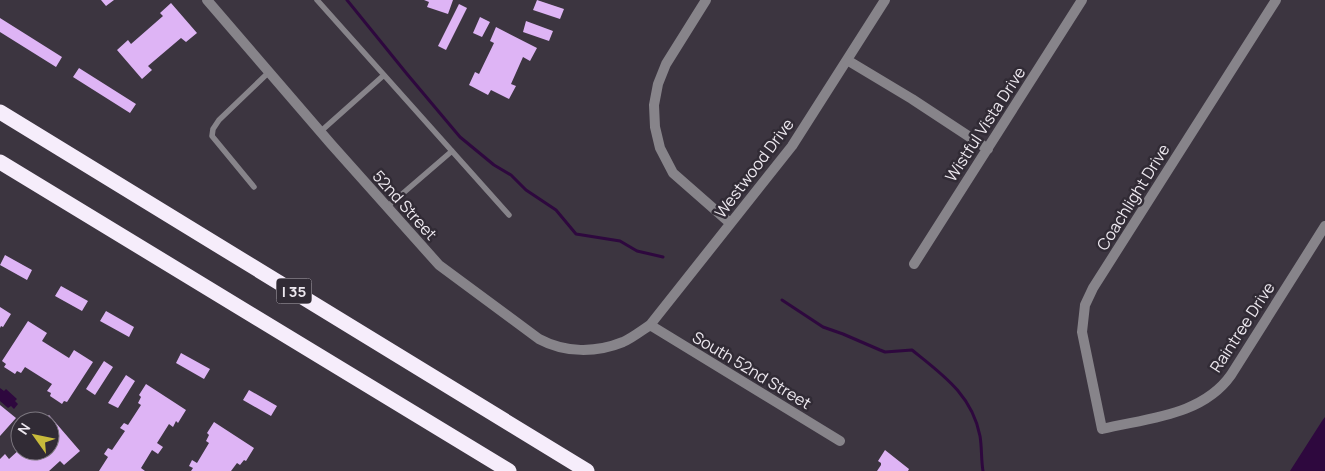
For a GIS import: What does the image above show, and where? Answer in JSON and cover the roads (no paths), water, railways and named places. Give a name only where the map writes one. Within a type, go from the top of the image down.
[{"type":"highway","name":"I 35","points":[[0,112],[587,471]]},
{"type":"highway","name":"I 35","points":[[0,162],[509,471]]},
{"type":"street","name":"52nd Street","points":[[207,0],[320,132],[439,265],[539,339],[550,345],[581,350],[599,349],[628,339]]},
{"type":"street","points":[[706,0],[666,64],[658,84],[654,105],[655,127],[660,148],[673,173],[730,223]]},
{"type":"street","name":"Westwood Drive","points":[[628,339],[650,325],[792,146],[884,0]]},
{"type":"street","name":"Wistful Vista Drive","points":[[914,264],[1082,0]]},
{"type":"street","name":"Coachlight Drive","points":[[1102,428],[1082,332],[1085,305],[1093,288],[1276,0]]},
{"type":"street","points":[[847,60],[988,149]]},
{"type":"street","name":"Raintree Drive","points":[[1102,428],[1185,409],[1206,400],[1218,391],[1231,375],[1325,226]]},
{"type":"street","name":"South 52nd Street","points":[[650,325],[840,441]]},
{"type":"lane","points":[[317,0],[508,215]]},
{"type":"lane","points":[[254,187],[212,136],[213,129],[219,120],[269,72]]},
{"type":"lane","points":[[320,132],[384,76]]},
{"type":"lane","points":[[387,207],[452,152]]},
{"type":"waterway","points":[[347,0],[460,137],[494,165],[511,175],[526,190],[556,210],[576,234],[620,241],[637,251],[663,257]]},
{"type":"waterway","points":[[782,300],[823,327],[885,352],[912,350],[935,368],[955,387],[970,409],[980,436],[983,471]]}]
